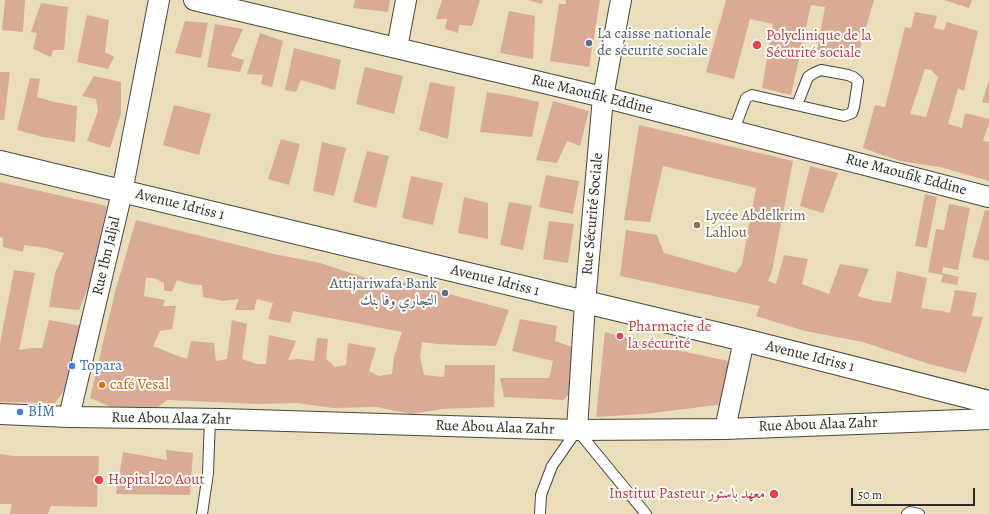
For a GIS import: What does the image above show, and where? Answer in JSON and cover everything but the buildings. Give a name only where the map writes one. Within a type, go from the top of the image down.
[{"type":"street","name":"Rue Ibn Jaljal","points":[[70,417],[122,192],[159,0]]},
{"type":"street","name":"Rue Maoufik Eddine","points":[[194,0],[603,97],[989,196]]},
{"type":"street","points":[[397,48],[406,0]]},
{"type":"street","name":"Rue Sécurité Sociale","points":[[577,430],[603,97],[621,0]]},
{"type":"street","name":"Avenue Idriss 1","points":[[0,162],[744,340],[989,402]]},
{"type":"street","points":[[726,429],[744,340]]},
{"type":"street","name":"Rue Abou Alaa Zahr","points":[[0,414],[577,430],[726,429],[989,419]]},
{"type":"lane","points":[[734,130],[746,98],[752,95],[844,116],[852,113],[858,81],[848,75],[821,70],[814,72],[808,77],[797,105]]},
{"type":"lane","points":[[202,514],[208,473],[210,419]]},
{"type":"lane","points":[[540,514],[541,495],[552,466],[577,430],[646,514]]},
{"type":"lane","points":[[907,514],[910,512],[919,514]]},
{"type":"place","name":"La caisse nationale de sécurité sociale","points":[[589,43]]},
{"type":"place","name":"Polyclinique de la Sécurité sociale","points":[[757,45]]},
{"type":"place","name":"Lycée Abdelkrim Lahlou","points":[[697,225]]},
{"type":"place","name":"Attijariwafa Bank التجاري وفا بنك","points":[[445,293]]},
{"type":"place","name":"Pharmacie de la sécurité","points":[[620,336]]},
{"type":"place","name":"Topara","points":[[72,366]]},
{"type":"place","name":"café Vesal","points":[[102,385]]},
{"type":"place","name":"BİM","points":[[20,412]]},
{"type":"place","name":"Hopital 20 Aout","points":[[99,480]]},
{"type":"place","name":"Institut Pasteur معهد باستور","points":[[774,494]]}]
